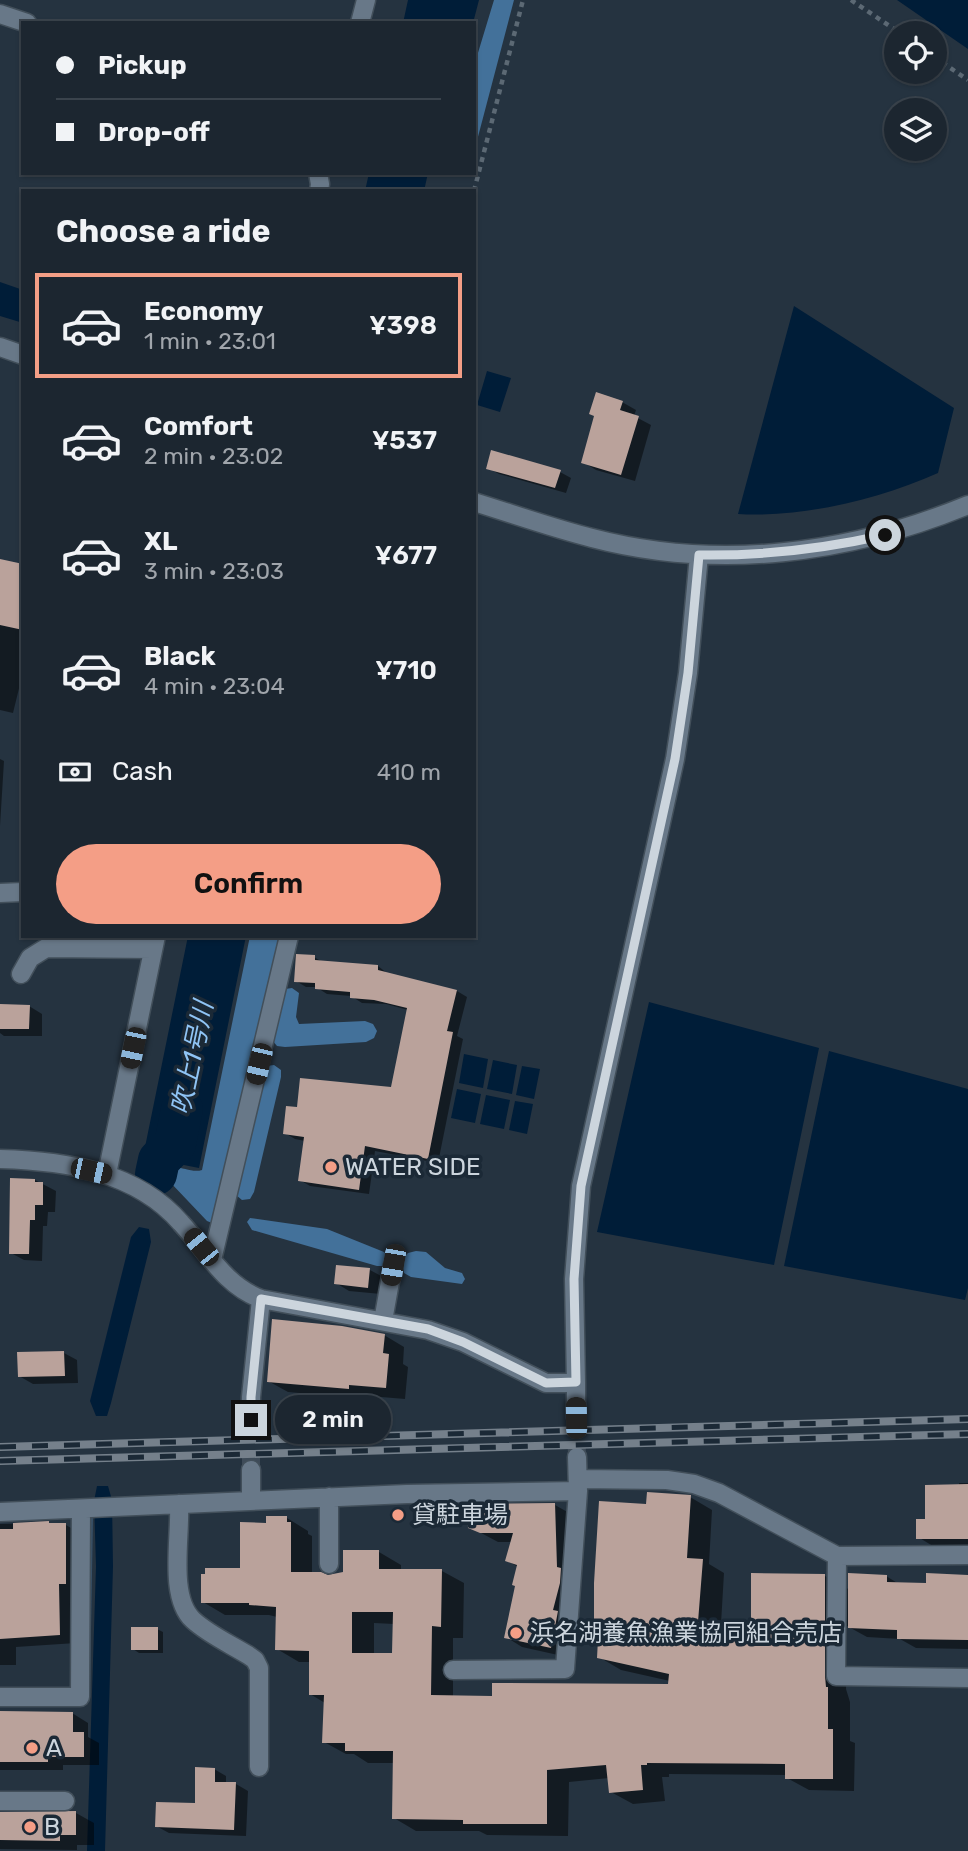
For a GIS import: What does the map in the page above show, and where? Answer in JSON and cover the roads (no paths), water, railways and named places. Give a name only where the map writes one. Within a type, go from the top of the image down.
[{"type":"street","points":[[361,21],[366,0]]},
{"type":"street","points":[[0,14],[21,21]]},
{"type":"street","points":[[0,347],[21,354]]},
{"type":"street","points":[[476,503],[593,538],[646,549],[699,555],[758,555],[839,545],[885,535],[930,521],[968,505]]},
{"type":"street","points":[[576,1418],[574,1279],[581,1186],[675,759],[687,683],[699,555]]},
{"type":"street","points":[[0,893],[21,892]]},
{"type":"street","points":[[212,1260],[289,938]]},
{"type":"street","points":[[21,974],[30,958],[46,948],[155,943],[107,1174]]},
{"type":"street","points":[[0,1159],[44,1162],[107,1174],[130,1183],[165,1206],[230,1282],[244,1293],[261,1299],[446,1335],[546,1383],[576,1382]]},
{"type":"street","points":[[383,1321],[393,1265]]},
{"type":"street","points":[[251,1420],[261,1299]]},
{"type":"street","points":[[453,1670],[565,1669],[578,1485],[577,1457]]},
{"type":"street","points":[[251,1470],[251,1501]]},
{"type":"street","points":[[0,1512],[667,1480],[694,1484],[719,1493],[837,1556],[968,1555]]},
{"type":"street","points":[[329,1497],[329,1564]]},
{"type":"street","points":[[179,1504],[179,1590],[184,1610],[199,1625],[255,1660],[259,1668],[259,1767]]},
{"type":"street","points":[[0,1697],[80,1697],[87,1508]]},
{"type":"street","points":[[837,1556],[836,1676],[968,1678]]},
{"type":"street","points":[[0,1801],[65,1801]]},
{"type":"water","points":[[408,0],[479,0],[474,21],[403,21]]},
{"type":"water","points":[[897,0],[968,0],[968,49],[947,35],[947,21],[927,21]]},
{"type":"water","points":[[369,175],[428,175],[424,189],[365,189]]},
{"type":"water","points":[[0,282],[21,289],[21,322],[0,316]]},
{"type":"water","points":[[794,306],[954,408],[938,473],[891,491],[840,505],[788,513],[738,514]]},
{"type":"water","points":[[487,371],[511,378],[500,412],[477,405]]},
{"type":"water","points":[[188,938],[246,938],[199,1168],[143,1157]]},
{"type":"water","points":[[649,1002],[819,1048],[774,1265],[597,1232]]},
{"type":"water","points":[[829,1051],[968,1089],[968,1288],[965,1300],[784,1266]]},
{"type":"water","points":[[464,1054],[488,1059],[483,1088],[459,1083]]},
{"type":"water","points":[[493,1060],[517,1065],[512,1094],[487,1089]]},
{"type":"water","points":[[522,1066],[540,1069],[534,1099],[516,1095]]},
{"type":"water","points":[[457,1089],[481,1094],[475,1123],[451,1118]]},
{"type":"water","points":[[486,1095],[510,1100],[504,1129],[480,1124]]},
{"type":"water","points":[[515,1101],[533,1104],[527,1134],[509,1130]]},
{"type":"water","points":[[139,1227],[149,1229],[151,1242],[107,1416],[96,1416],[90,1401],[131,1237]]},
{"type":"water","points":[[97,1486],[108,1486],[112,1500],[113,1566],[105,1851],[87,1851],[96,1566],[94,1501]]},
{"type":"waterway","name":"吹上1号川","points":[[156,1174],[159,1160],[175,1144],[182,1109]]},
{"type":"tunnel","points":[[576,1418],[577,1457]]},
{"type":"tunnel","points":[[251,1420],[251,1470]]},
{"type":"railway","points":[[0,1447],[968,1419]]},
{"type":"railway","points":[[0,1461],[968,1434]]},
{"type":"place","name":"WATER SIDE","points":[[331,1167]]},
{"type":"place","name":"貸駐車場","points":[[398,1515]]},
{"type":"place","name":"浜名湖養魚漁業協同組合売店","points":[[516,1633]]},
{"type":"place","name":"A","points":[[32,1748]]},
{"type":"place","name":"B","points":[[30,1827]]}]
